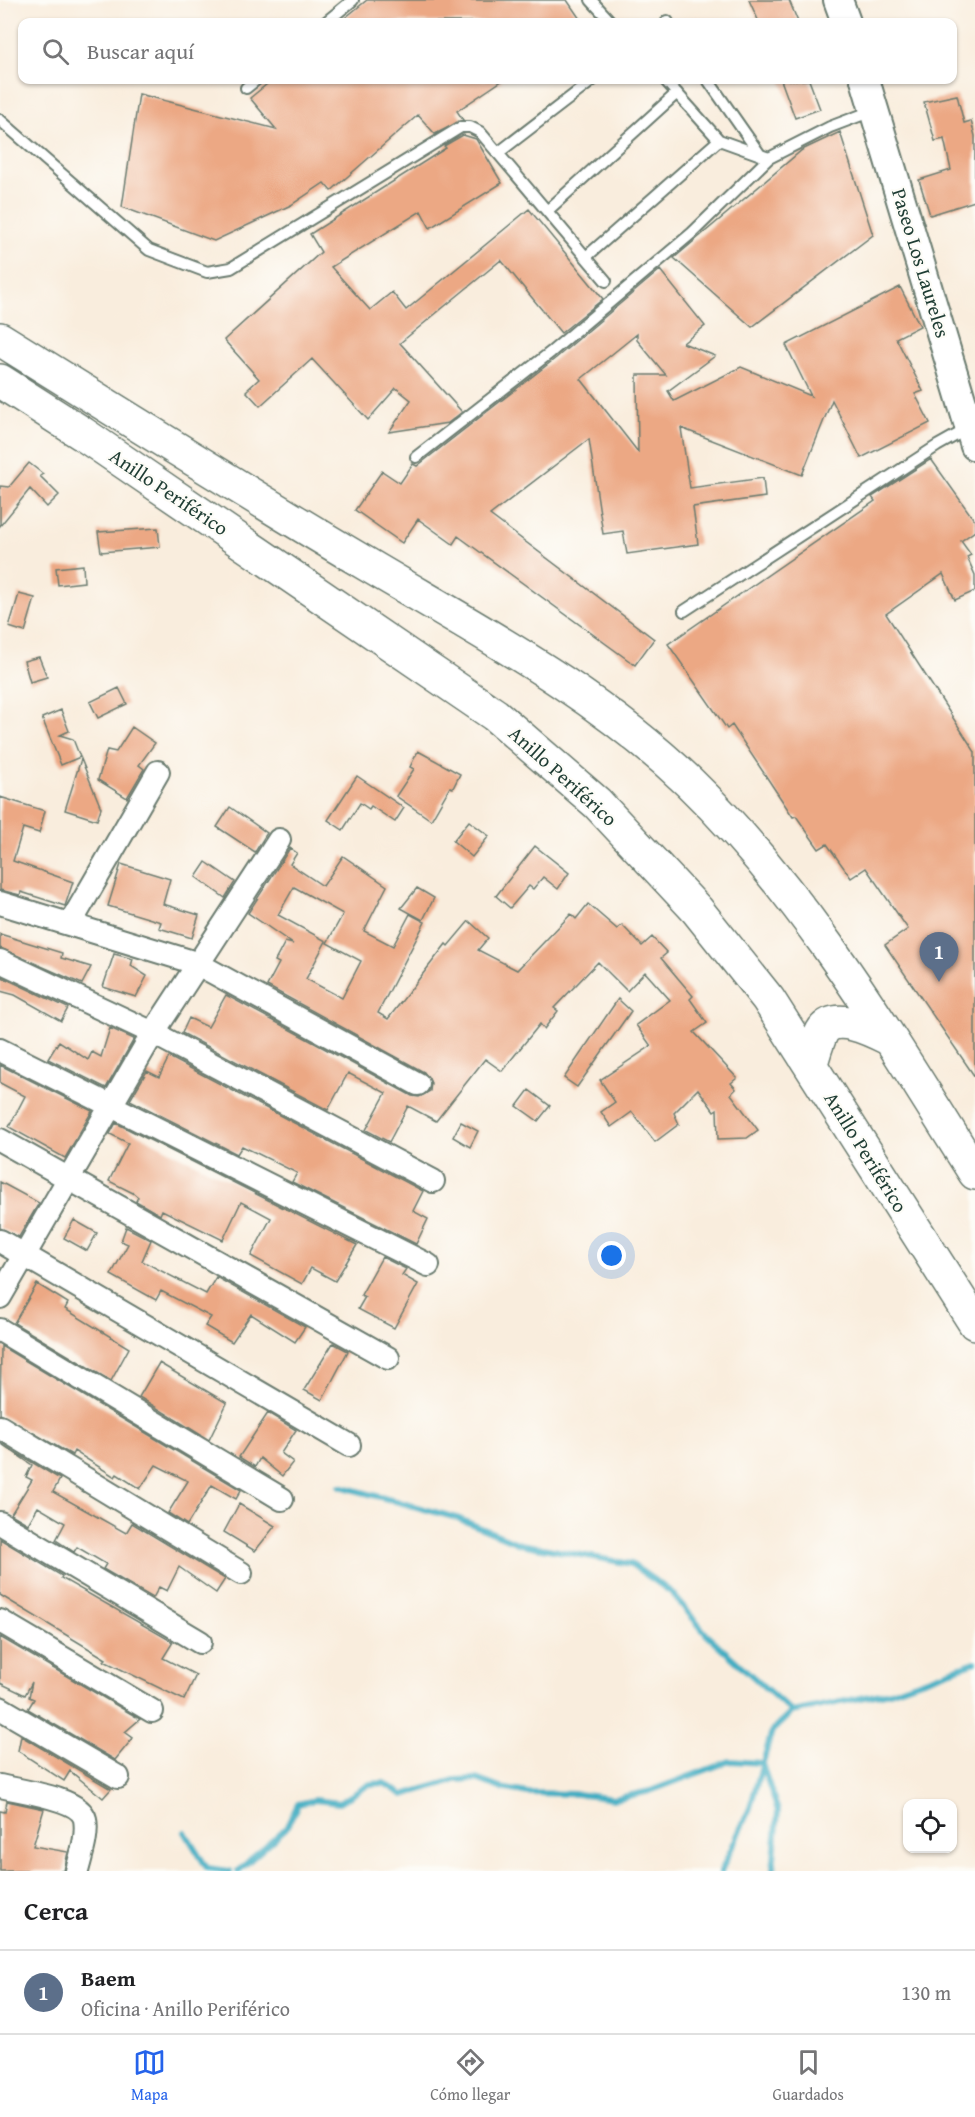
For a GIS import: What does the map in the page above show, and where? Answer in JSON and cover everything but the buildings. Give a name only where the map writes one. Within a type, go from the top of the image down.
[{"type":"highway","name":"Anillo Periférico","points":[[0,339],[276,511],[573,687],[622,722],[690,783],[760,860],[812,925],[890,1039],[975,1173]]},
{"type":"highway","name":"Anillo Periférico","points":[[0,381],[83,434],[495,715],[597,803],[655,863],[737,959],[811,1063],[975,1323]]},
{"type":"highway","points":[[811,1063],[822,1030],[833,1023],[859,1024],[890,1039]]},
{"type":"street","points":[[838,0],[845,18]]},
{"type":"street","name":"Paseo Los Laureles","points":[[866,84],[972,437]]},
{"type":"street","points":[[70,924],[158,772]]},
{"type":"street","points":[[0,1297],[153,1032],[196,963],[279,840]]},
{"type":"street","points":[[0,903],[196,963],[418,1084]]},
{"type":"street","points":[[0,961],[153,1032],[433,1182]]},
{"type":"street","points":[[0,1050],[428,1265]]},
{"type":"street","points":[[0,1140],[388,1358]]},
{"type":"street","points":[[0,1241],[349,1444]]},
{"type":"street","points":[[0,1330],[282,1499]]},
{"type":"street","points":[[0,1427],[241,1573]]},
{"type":"street","points":[[0,1523],[200,1642]]},
{"type":"street","points":[[0,1621],[152,1711]]},
{"type":"street","points":[[0,1708],[118,1777]]},
{"type":"street","points":[[0,1786],[73,1804],[85,1817],[85,1835],[77,1871]]},
{"type":"lane","points":[[331,18],[353,0]]},
{"type":"lane","points":[[591,0],[607,18]]},
{"type":"lane","points":[[246,88],[251,84]]},
{"type":"lane","points":[[498,153],[588,84]]},
{"type":"lane","points":[[668,84],[719,140],[736,148],[764,155]]},
{"type":"lane","points":[[711,84],[764,155]]},
{"type":"lane","points":[[547,212],[678,93]]},
{"type":"lane","points":[[416,457],[551,352],[692,233],[764,155],[875,110]]},
{"type":"lane","points":[[0,120],[148,250],[207,272],[231,268],[461,127],[470,127],[480,132],[606,281]]},
{"type":"lane","points":[[586,257],[719,140]]},
{"type":"lane","points":[[684,611],[937,446],[972,437]]},
{"type":"waterway","points":[[340,1486],[457,1518],[520,1544],[631,1564],[671,1592],[707,1635],[792,1712]]},
{"type":"waterway","points":[[721,1871],[750,1808],[772,1731],[792,1712],[890,1692],[975,1662]]},
{"type":"waterway","points":[[238,1871],[286,1828],[298,1804],[315,1800],[339,1803],[370,1784],[384,1783],[403,1795],[455,1780],[476,1779],[500,1788],[528,1793],[577,1794],[614,1799],[650,1791],[730,1761],[762,1763]]},
{"type":"waterway","points":[[762,1764],[778,1811],[773,1871]]},
{"type":"waterway","points":[[185,1832],[207,1868],[230,1871]]},
{"type":"place","name":"Baem","points":[[939,982]]}]
